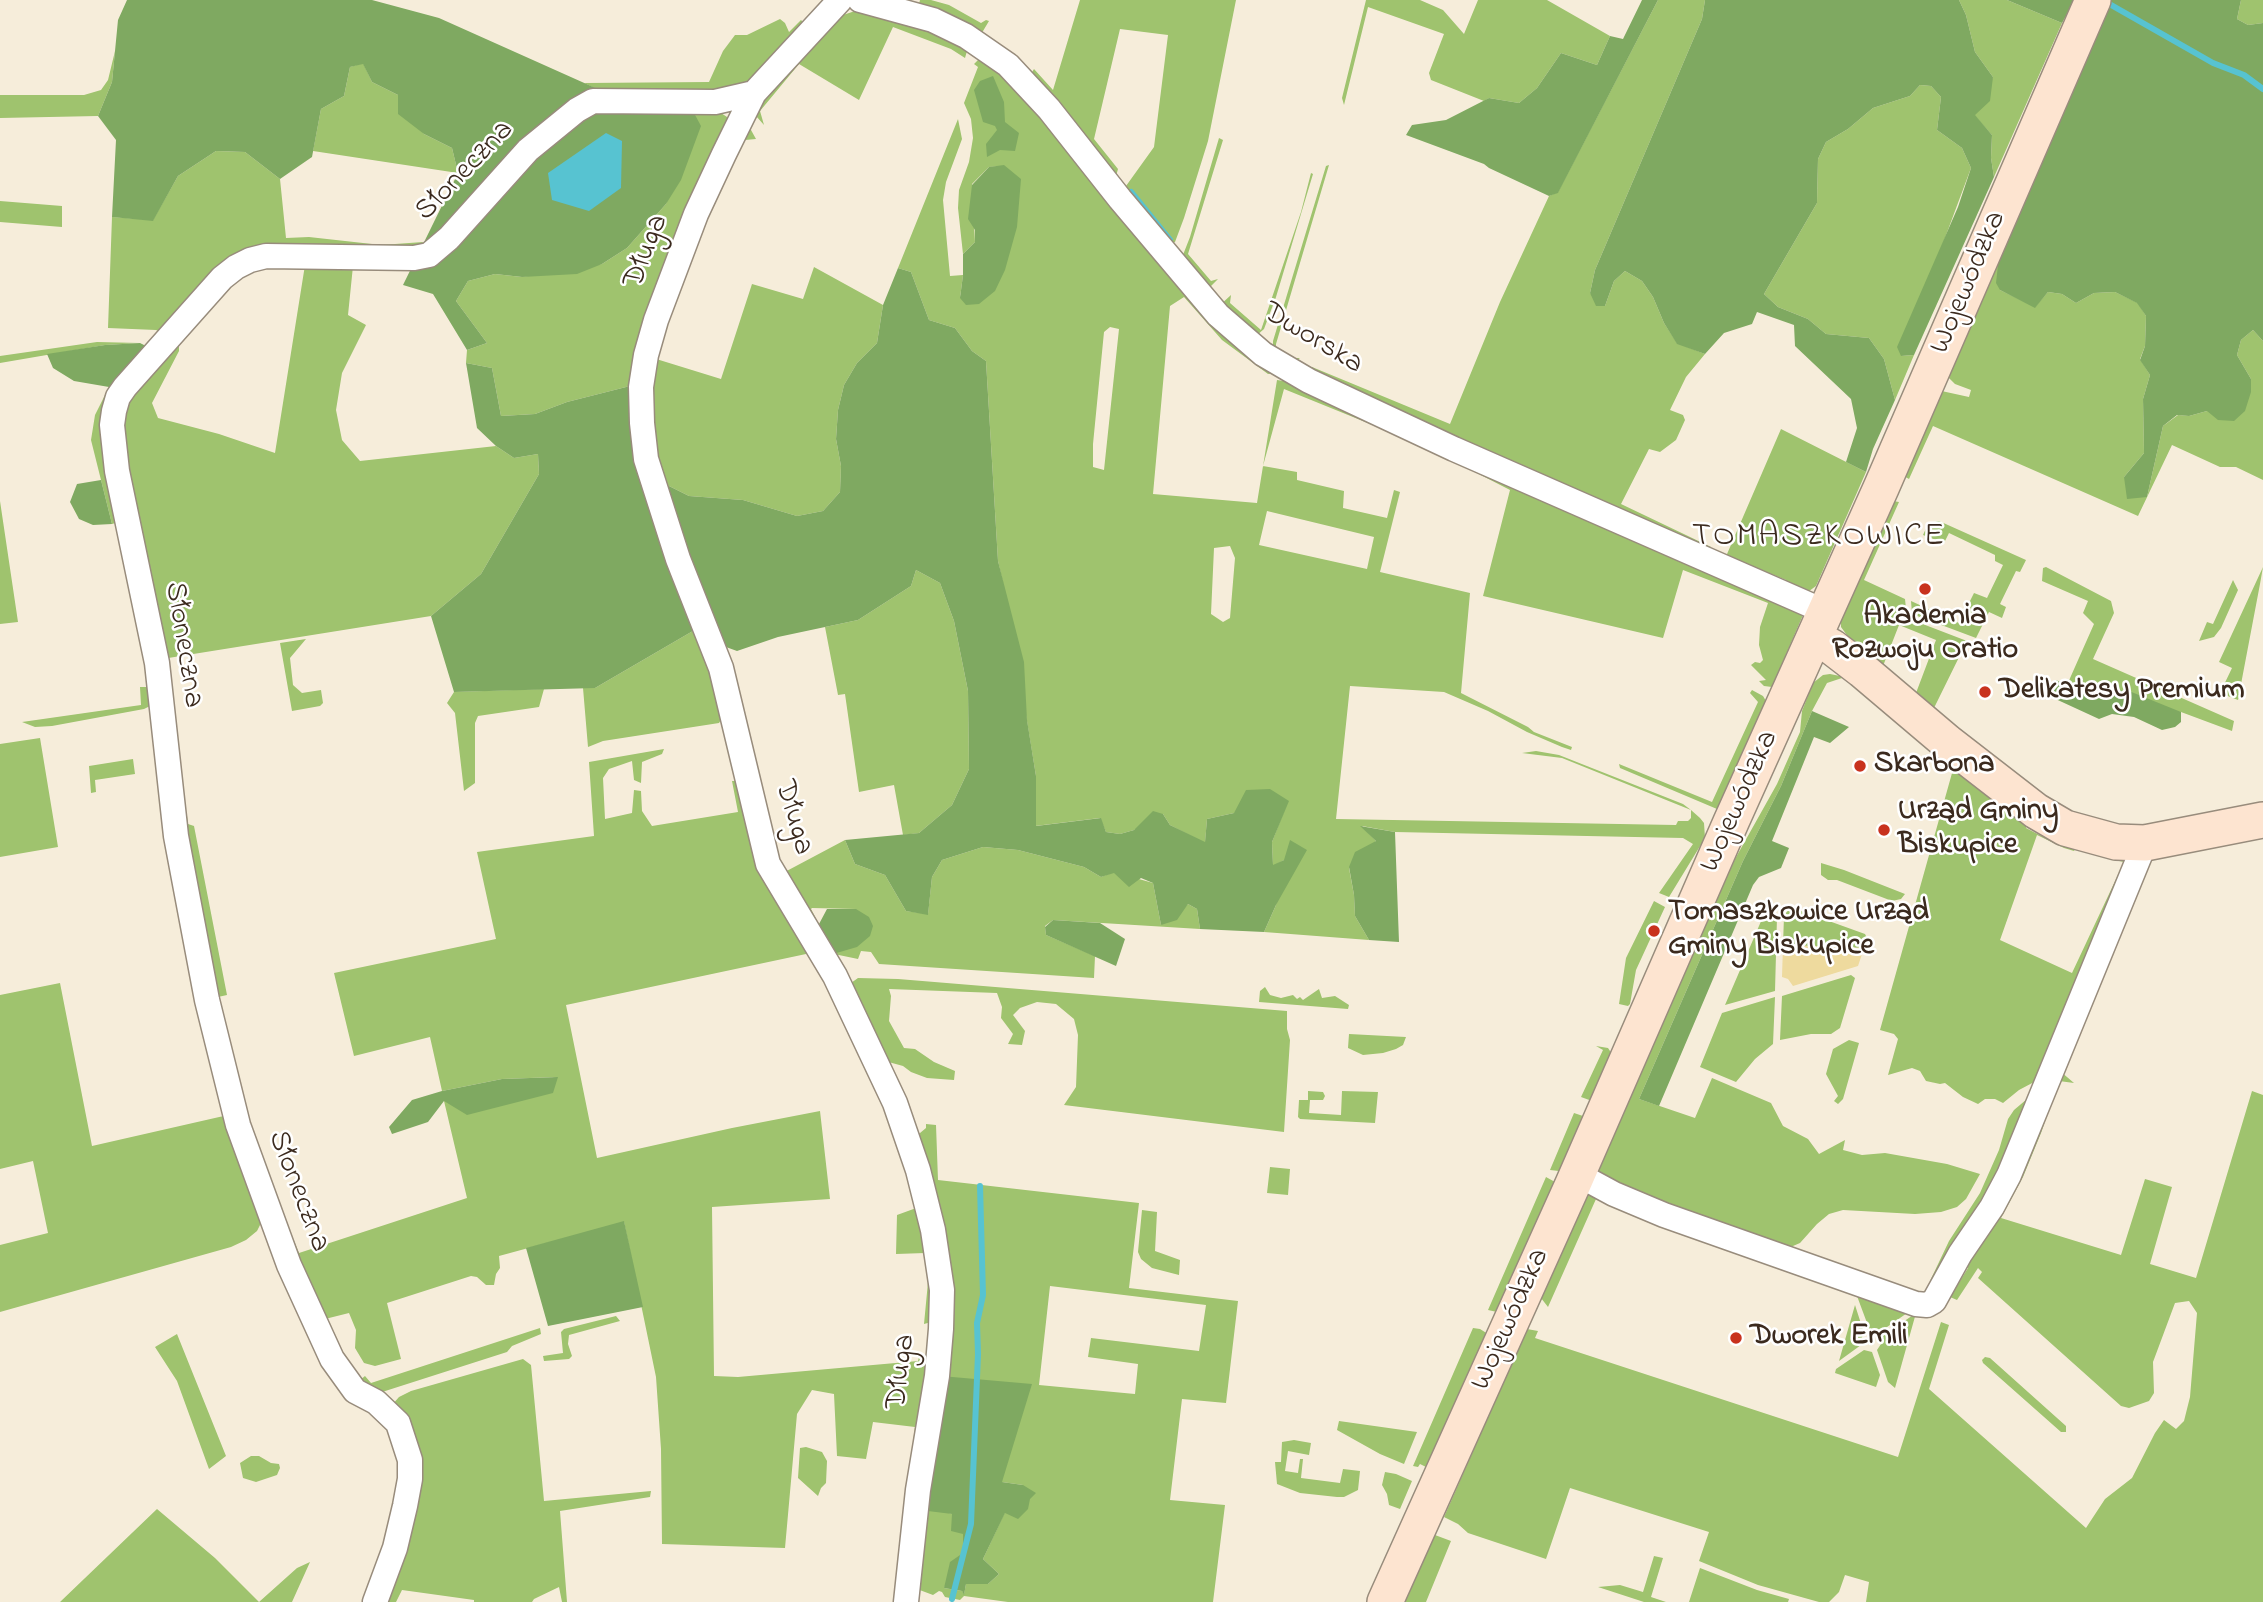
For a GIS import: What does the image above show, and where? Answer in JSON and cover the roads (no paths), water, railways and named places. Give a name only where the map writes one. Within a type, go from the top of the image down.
[{"type":"main road","name":"Wojewódzka","points":[[1385,1602],[1577,1174],[2092,2]]},
{"type":"main road","points":[[1820,624],[1832,647],[1947,742],[2036,811],[2065,828],[2116,842],[2145,843],[2263,820]]},
{"type":"street","points":[[754,93],[840,0]]},
{"type":"street","name":"Dworska","points":[[860,0],[933,20],[966,36],[1009,65],[1049,109],[1120,199],[1218,315],[1263,354],[1309,381],[1820,624]]},
{"type":"street","name":"Słoneczna","points":[[375,1602],[395,1548],[407,1498],[410,1460],[398,1423],[376,1402],[355,1391],[332,1359],[289,1265],[238,1125],[207,1000],[176,836],[157,663],[117,471],[112,425],[114,411],[118,397],[125,387],[222,278],[243,263],[266,256],[414,258],[429,255],[449,238],[527,150],[577,110],[593,101],[715,102],[754,93]]},
{"type":"street","name":"Długa","points":[[754,93],[696,214],[656,320],[646,355],[641,387],[642,423],[646,459],[678,559],[721,668],[768,863],[835,976],[894,1103],[918,1170],[933,1230],[942,1290],[941,1329],[906,1602]]},
{"type":"street","points":[[1577,1174],[1614,1194],[1664,1215],[1927,1306],[1934,1301],[2010,1175],[2145,843]]},
{"type":"water","points":[[606,133],[622,141],[621,188],[589,211],[552,200],[548,173]]},
{"type":"waterway","points":[[2104,1],[2213,63],[2244,75],[2263,89]]},
{"type":"waterway","points":[[1131,192],[1170,240]]},
{"type":"waterway","points":[[952,1599],[971,1524],[977,1323],[983,1295],[980,1186]]},
{"type":"place","name":"Akademia Rozwoju Oratio","points":[[1925,589]]},
{"type":"place","name":"Delikatesy Premium","points":[[1985,692]]},
{"type":"place","name":"Skarbona","points":[[1860,766]]},
{"type":"place","name":"Urząd Gminy Biskupice","points":[[1884,830]]},
{"type":"place","name":"Tomaszkowice Urząd Gminy Biskupice","points":[[1654,931]]},
{"type":"place","name":"Dworek Emili","points":[[1736,1338]]},
{"type":"district","name":"TOMASZKOWICE","points":[[1819,539]]}]
